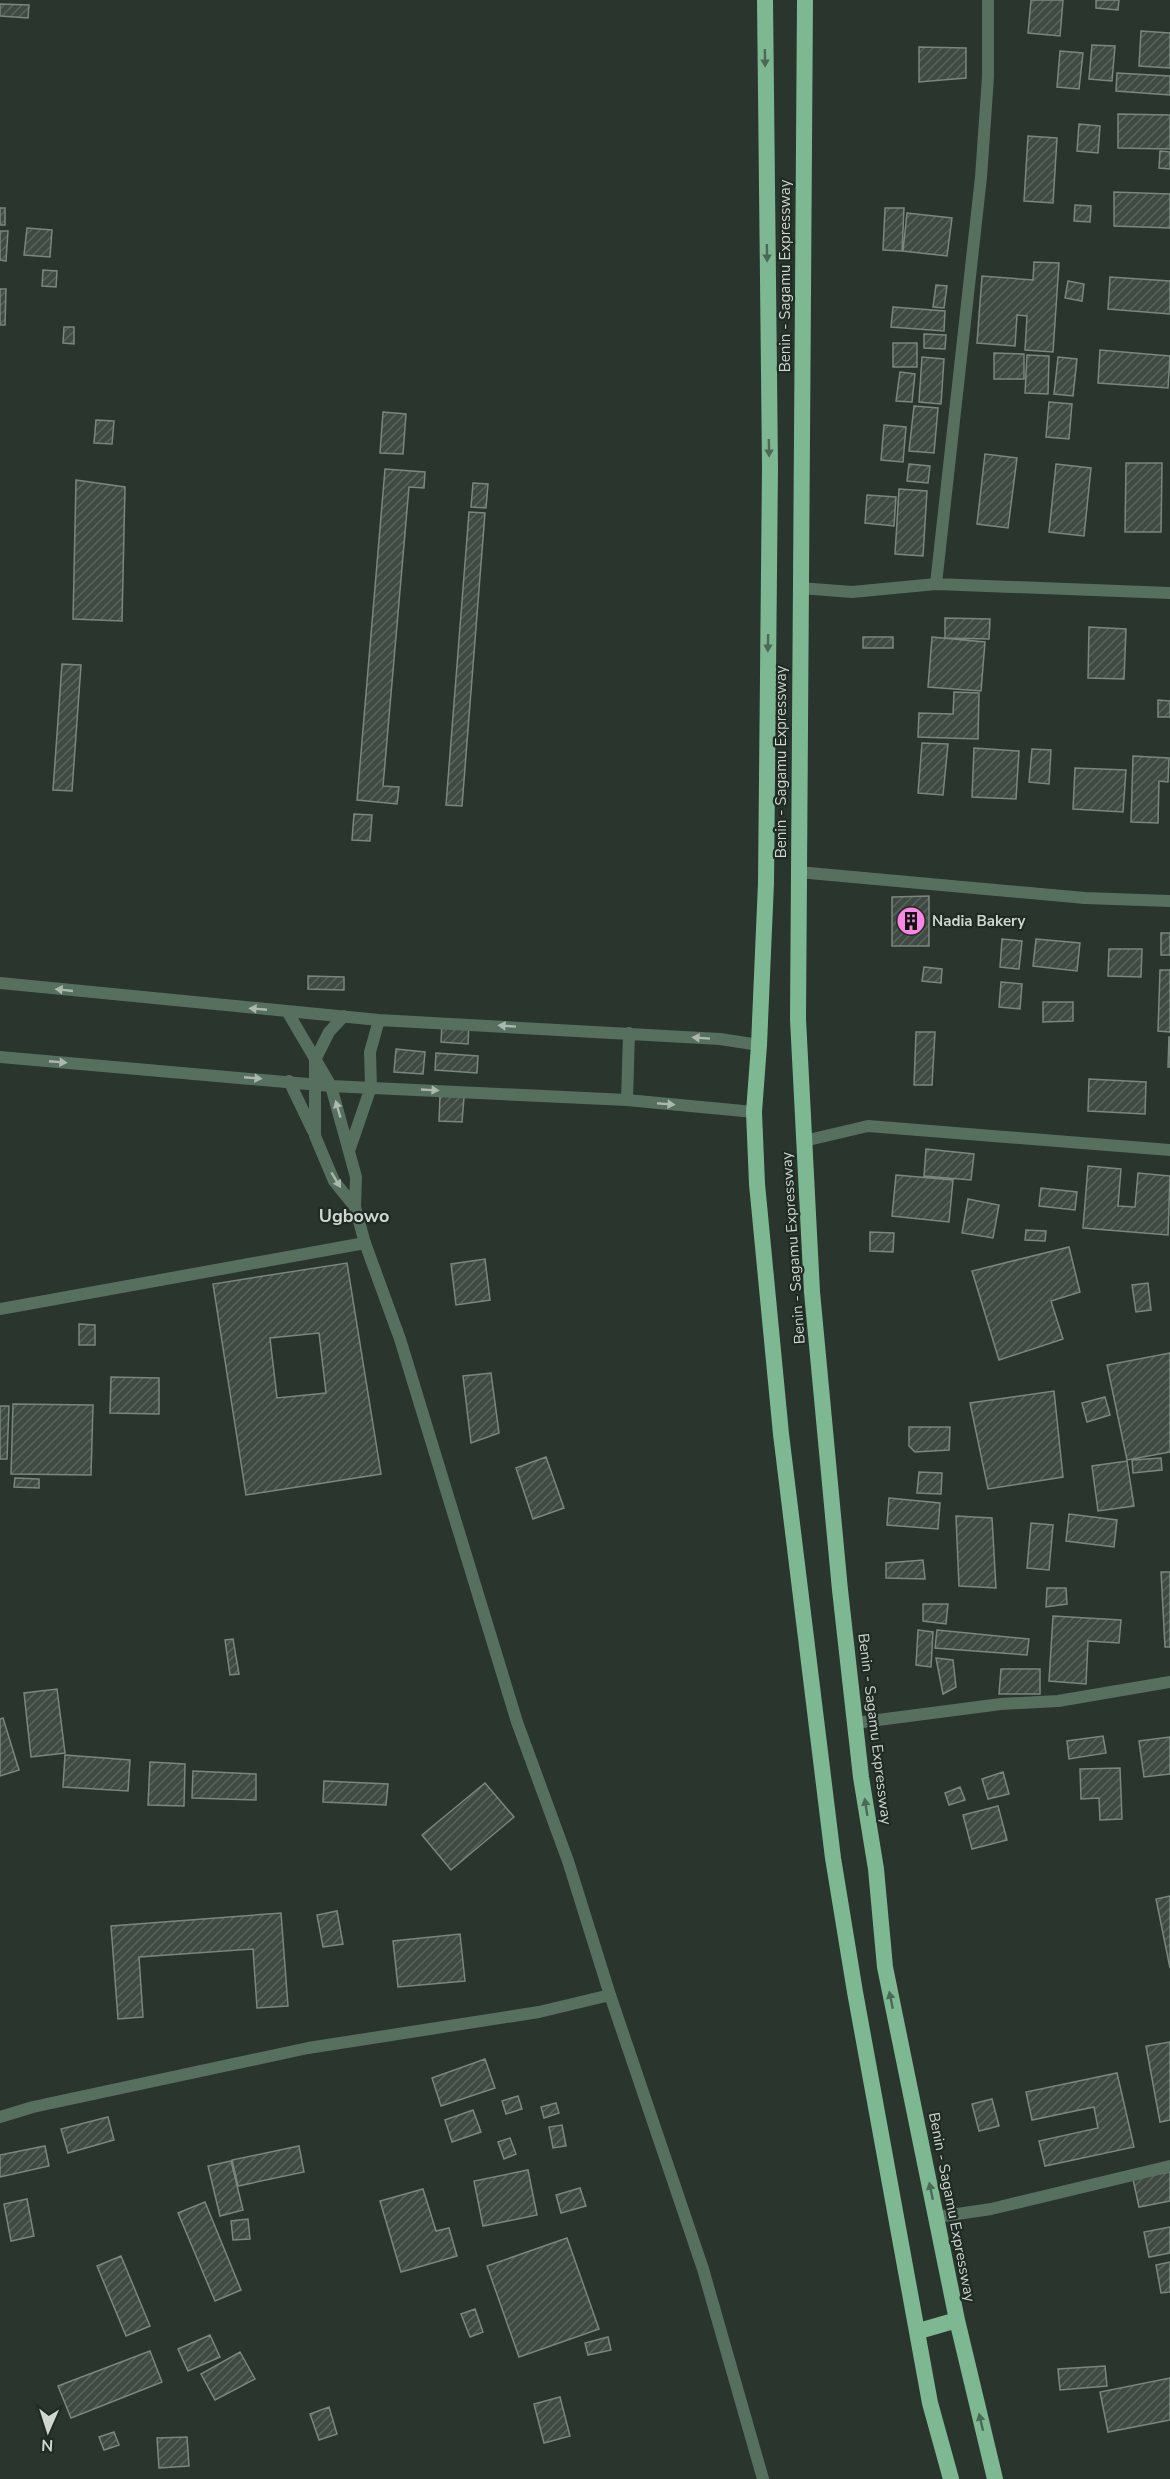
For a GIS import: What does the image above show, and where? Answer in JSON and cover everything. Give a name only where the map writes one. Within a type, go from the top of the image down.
[{"type":"highway","points":[[765,0],[770,467],[766,883],[754,1112],[757,1184],[780,1434],[833,1858],[855,1992],[919,2331],[930,2403],[951,2479]]},
{"type":"highway","name":"Benin - Sagamu Expressway","points":[[805,0],[798,1019],[812,1292],[855,1723],[876,1869],[885,1967],[957,2320],[995,2479]]},
{"type":"highway","points":[[919,2331],[957,2320]]},
{"type":"street","points":[[936,584],[981,177],[988,77],[988,0]]},
{"type":"street","points":[[800,588],[852,592],[936,584],[1170,593]]},
{"type":"street","points":[[798,872],[1085,898],[1170,901]]},
{"type":"street","points":[[0,983],[379,1020],[720,1039],[759,1046]]},
{"type":"street","points":[[287,1011],[331,1086],[356,1177],[355,1207],[365,1243],[400,1339],[517,1722],[568,1861],[610,1995],[703,2269],[763,2479]]},
{"type":"street","points":[[315,1136],[315,1060],[328,1032],[344,1016]]},
{"type":"street","points":[[349,1151],[371,1087],[370,1052],[379,1020]]},
{"type":"street","points":[[627,1100],[629,1033]]},
{"type":"street","points":[[0,1057],[331,1086],[627,1100],[754,1112]]},
{"type":"street","points":[[289,1081],[334,1181],[355,1207]]},
{"type":"street","points":[[804,1141],[868,1126],[1170,1150]]},
{"type":"street","points":[[0,1309],[365,1243]]},
{"type":"street","points":[[855,1723],[1001,1704],[1059,1701],[1170,1682]]},
{"type":"street","points":[[0,2116],[308,2048],[528,2013],[610,1995]]},
{"type":"street","points":[[937,2217],[991,2209],[1170,2166]]},
{"type":"building","points":[[1031,0],[1063,0],[1060,36],[1028,33]]},
{"type":"building","points":[[1096,0],[1119,0],[1118,10],[1096,8]]},
{"type":"building","points":[[0,4],[29,5],[28,18],[0,16]]},
{"type":"building","points":[[1141,31],[1170,33],[1170,68],[1139,66]]},
{"type":"building","points":[[1092,45],[1115,46],[1112,81],[1089,79]]},
{"type":"building","points":[[919,47],[966,48],[966,78],[919,82]]},
{"type":"building","points":[[1060,51],[1083,53],[1079,89],[1057,87]]},
{"type":"building","points":[[1117,73],[1170,76],[1170,95],[1116,91]]},
{"type":"building","points":[[1118,114],[1170,115],[1170,149],[1118,148]]},
{"type":"building","points":[[1079,124],[1100,126],[1098,153],[1077,151]]},
{"type":"building","points":[[1028,136],[1057,138],[1053,203],[1024,201]]},
{"type":"building","points":[[1160,151],[1170,152],[1170,169],[1159,168]]},
{"type":"building","points":[[1114,192],[1170,194],[1170,228],[1114,226]]},
{"type":"building","points":[[1075,205],[1091,206],[1090,222],[1074,221]]},
{"type":"building","points":[[0,208],[5,208],[5,225],[0,225]]},
{"type":"building","points":[[885,208],[904,208],[902,251],[883,250]]},
{"type":"building","points":[[907,213],[952,218],[947,256],[903,251]]},
{"type":"building","points":[[27,228],[52,230],[50,257],[24,255]]},
{"type":"building","points":[[0,231],[8,231],[6,261],[0,260]]},
{"type":"building","points":[[1034,262],[1059,263],[1053,352],[1025,350],[1027,316],[1017,315],[1015,346],[977,343],[982,276],[1033,280]]},
{"type":"building","points":[[43,270],[57,271],[56,287],[42,286]]},
{"type":"building","points":[[1110,277],[1170,281],[1170,314],[1108,309]]},
{"type":"building","points":[[1068,281],[1084,284],[1082,301],[1065,298]]},
{"type":"building","points":[[936,285],[947,286],[944,308],[933,307]]},
{"type":"building","points":[[0,289],[6,289],[5,325],[0,325]]},
{"type":"building","points":[[893,307],[945,311],[944,331],[891,327]]},
{"type":"building","points":[[64,327],[74,327],[74,344],[63,343]]},
{"type":"building","points":[[924,334],[946,335],[945,349],[924,348]]},
{"type":"building","points":[[893,343],[917,343],[917,367],[893,367]]},
{"type":"building","points":[[1100,350],[1170,356],[1168,388],[1098,383]]},
{"type":"building","points":[[994,353],[1024,354],[1024,379],[994,379]]},
{"type":"building","points":[[1027,355],[1049,356],[1048,394],[1025,393]]},
{"type":"building","points":[[922,357],[944,359],[941,404],[919,402]]},
{"type":"building","points":[[1058,357],[1077,359],[1073,396],[1054,394]]},
{"type":"building","points":[[900,372],[915,374],[912,402],[896,401]]},
{"type":"building","points":[[1049,402],[1072,404],[1069,439],[1046,437]]},
{"type":"building","points":[[914,406],[938,408],[934,453],[909,451]]},
{"type":"building","points":[[383,412],[406,414],[403,454],[380,453]]},
{"type":"building","points":[[96,420],[114,421],[112,444],[94,443]]},
{"type":"building","points":[[884,425],[906,427],[903,462],[881,460]]},
{"type":"building","points":[[985,454],[1017,458],[1008,528],[977,524]]},
{"type":"building","points":[[1126,463],[1162,463],[1161,532],[1125,532]]},
{"type":"building","points":[[909,464],[930,466],[928,483],[907,481]]},
{"type":"building","points":[[1056,464],[1091,468],[1084,536],[1049,532]]},
{"type":"building","points":[[385,469],[425,472],[424,488],[409,487],[383,786],[399,787],[397,804],[357,800]]},
{"type":"building","points":[[76,480],[125,487],[122,621],[73,619]]},
{"type":"building","points":[[473,483],[488,484],[486,508],[471,507]]},
{"type":"building","points":[[899,489],[927,491],[923,556],[895,554]]},
{"type":"building","points":[[867,495],[896,497],[894,526],[865,523]]},
{"type":"building","points":[[469,512],[485,513],[462,806],[446,805]]},
{"type":"building","points":[[945,618],[990,619],[989,639],[945,638]]},
{"type":"building","points":[[1089,627],[1126,629],[1124,679],[1088,678]]},
{"type":"building","points":[[863,637],[893,637],[893,648],[863,648]]},
{"type":"building","points":[[932,637],[985,642],[981,691],[928,687]]},
{"type":"building","points":[[62,664],[81,665],[72,791],[53,790]]},
{"type":"building","points":[[954,692],[979,693],[978,739],[918,737],[919,713],[953,714]]},
{"type":"building","points":[[1158,700],[1170,701],[1170,717],[1158,717]]},
{"type":"building","points":[[922,743],[948,744],[943,795],[918,793]]},
{"type":"building","points":[[974,748],[1019,751],[1016,799],[972,797]]},
{"type":"building","points":[[1032,749],[1051,750],[1049,784],[1029,782]]},
{"type":"building","points":[[1133,756],[1169,758],[1168,782],[1159,781],[1158,823],[1131,822]]},
{"type":"building","points":[[1075,768],[1126,770],[1123,812],[1073,809]]},
{"type":"building","points":[[354,814],[372,815],[370,841],[352,840]]},
{"type":"building","name":"Nadia Bakery","points":[[929,896],[929,946],[892,946],[892,897]]},
{"type":"building","points":[[1161,933],[1170,933],[1170,955],[1161,955]]},
{"type":"building","points":[[1002,939],[1022,941],[1019,969],[1000,967]]},
{"type":"building","points":[[1036,939],[1080,943],[1077,971],[1033,966]]},
{"type":"building","points":[[1109,949],[1142,949],[1141,977],[1108,976]]},
{"type":"building","points":[[924,967],[942,969],[941,983],[922,981]]},
{"type":"building","points":[[1160,970],[1170,970],[1170,1032],[1158,1031]]},
{"type":"building","points":[[308,976],[344,977],[344,990],[308,989]]},
{"type":"building","points":[[1001,982],[1022,984],[1020,1009],[999,1007]]},
{"type":"building","points":[[1043,1002],[1073,1002],[1073,1021],[1043,1022]]},
{"type":"building","points":[[442,1023],[469,1024],[468,1044],[441,1042]]},
{"type":"building","points":[[916,1032],[935,1032],[932,1085],[914,1085]]},
{"type":"building","points":[[1169,1037],[1170,1067],[1168,1067]]},
{"type":"building","points":[[396,1049],[425,1052],[423,1074],[394,1072]]},
{"type":"building","points":[[436,1053],[478,1056],[477,1073],[435,1070]]},
{"type":"building","points":[[1089,1079],[1146,1082],[1145,1114],[1088,1111]]},
{"type":"building","points":[[440,1096],[464,1097],[462,1122],[439,1121]]},
{"type":"building","points":[[926,1149],[974,1154],[971,1180],[924,1176]]},
{"type":"building","points":[[1088,1166],[1121,1169],[1118,1206],[1135,1207],[1138,1173],[1170,1176],[1168,1235],[1083,1228]]},
{"type":"building","points":[[896,1175],[953,1180],[949,1222],[892,1216]]},
{"type":"building","points":[[1041,1188],[1077,1192],[1075,1210],[1039,1206]]},
{"type":"building","points":[[968,1199],[999,1205],[993,1238],[962,1233]]},
{"type":"building","points":[[1026,1230],[1046,1231],[1045,1241],[1025,1240]]},
{"type":"building","points":[[870,1232],[894,1233],[893,1252],[870,1251]]},
{"type":"building","points":[[1069,1247],[1080,1292],[1051,1301],[1063,1339],[999,1360],[972,1271]]},
{"type":"building","points":[[485,1259],[490,1300],[456,1305],[451,1264]]},
{"type":"building","points":[[347,1263],[381,1474],[246,1495],[213,1284]],"holes":[[[319,1333],[326,1393],[277,1398],[270,1338]]]},
{"type":"building","points":[[1148,1283],[1151,1310],[1136,1312],[1132,1285]]},
{"type":"building","points":[[79,1324],[95,1325],[95,1345],[79,1345]]},
{"type":"building","points":[[1170,1353],[1170,1452],[1127,1460],[1107,1365]]},
{"type":"building","points":[[491,1373],[499,1433],[471,1443],[463,1376]]},
{"type":"building","points":[[111,1377],[159,1378],[159,1414],[110,1413]]},
{"type":"building","points":[[1054,1391],[1063,1477],[988,1489],[970,1403]]},
{"type":"building","points":[[1105,1397],[1110,1415],[1087,1422],[1082,1403]]},
{"type":"building","points":[[13,1404],[93,1405],[91,1475],[11,1474]]},
{"type":"building","points":[[0,1406],[9,1406],[7,1459],[0,1459]]},
{"type":"building","points":[[909,1427],[950,1427],[949,1450],[915,1452],[909,1446]]},
{"type":"building","points":[[546,1457],[564,1508],[533,1519],[516,1468]]},
{"type":"building","points":[[1161,1458],[1162,1470],[1133,1473],[1132,1460]]},
{"type":"building","points":[[1127,1461],[1134,1506],[1098,1511],[1092,1466]]},
{"type":"building","points":[[919,1472],[942,1473],[941,1494],[917,1493]]},
{"type":"building","points":[[15,1478],[39,1479],[39,1488],[14,1487]]},
{"type":"building","points":[[889,1498],[940,1503],[938,1529],[887,1525]]},
{"type":"building","points":[[1069,1514],[1117,1520],[1114,1547],[1066,1541]]},
{"type":"building","points":[[956,1516],[992,1518],[996,1588],[959,1586]]},
{"type":"building","points":[[1031,1523],[1053,1525],[1049,1570],[1027,1568]]},
{"type":"building","points":[[923,1560],[925,1579],[886,1578],[886,1563]]},
{"type":"building","points":[[1161,1572],[1170,1572],[1170,1647],[1165,1647]]},
{"type":"building","points":[[1047,1588],[1066,1588],[1067,1604],[1046,1607]]},
{"type":"building","points":[[923,1604],[948,1604],[946,1624],[923,1621]]},
{"type":"building","points":[[1053,1616],[1121,1620],[1119,1643],[1088,1641],[1086,1684],[1049,1681]]},
{"type":"building","points":[[918,1630],[933,1632],[931,1667],[916,1665]]},
{"type":"building","points":[[937,1630],[1029,1639],[1027,1655],[935,1648]]},
{"type":"building","points":[[233,1639],[239,1674],[230,1675],[225,1640]]},
{"type":"building","points":[[936,1658],[953,1660],[956,1687],[943,1694]]},
{"type":"building","points":[[1001,1669],[1040,1669],[1040,1694],[999,1694]]},
{"type":"building","points":[[57,1689],[65,1753],[31,1757],[24,1693]]},
{"type":"building","points":[[3,1718],[19,1770],[0,1776],[0,1719]]},
{"type":"building","points":[[1103,1736],[1106,1753],[1069,1759],[1067,1741]]},
{"type":"building","points":[[1170,1737],[1170,1774],[1144,1777],[1139,1741]]},
{"type":"building","points":[[65,1755],[130,1760],[128,1791],[63,1787]]},
{"type":"building","points":[[150,1762],[185,1764],[184,1806],[148,1805]]},
{"type":"building","points":[[1120,1768],[1122,1819],[1100,1820],[1099,1798],[1081,1799],[1080,1769]]},
{"type":"building","points":[[193,1771],[256,1774],[256,1800],[192,1798]]},
{"type":"building","points":[[1003,1772],[1009,1794],[988,1799],[982,1779]]},
{"type":"building","points":[[324,1781],[388,1784],[386,1805],[323,1802]]},
{"type":"building","points":[[485,1783],[514,1817],[451,1870],[422,1835]]},
{"type":"building","points":[[960,1787],[965,1800],[949,1805],[945,1793]]},
{"type":"building","points":[[998,1806],[1007,1840],[972,1849],[963,1815]]},
{"type":"building","points":[[1170,1896],[1170,1968],[1156,1899]]},
{"type":"building","points":[[337,1911],[343,1944],[323,1947],[317,1915]]},
{"type":"building","points":[[281,1913],[288,2006],[257,2008],[253,1949],[139,1957],[143,2017],[118,2019],[111,1926]]},
{"type":"building","points":[[460,1934],[465,1981],[398,1987],[393,1941]]},
{"type":"building","points":[[1170,2042],[1170,2120],[1160,2122],[1146,2046]]},
{"type":"building","points":[[485,2059],[495,2088],[441,2106],[432,2078]]},
{"type":"building","points":[[1117,2073],[1134,2147],[1045,2166],[1039,2141],[1098,2128],[1094,2107],[1032,2120],[1026,2092]]},
{"type":"building","points":[[518,2096],[522,2109],[506,2114],[502,2101]]},
{"type":"building","points":[[992,2099],[999,2126],[979,2131],[972,2104]]},
{"type":"building","points":[[556,2103],[559,2113],[544,2118],[541,2107]]},
{"type":"building","points":[[473,2110],[481,2132],[452,2142],[445,2120]]},
{"type":"building","points":[[108,2117],[114,2140],[68,2153],[61,2129]]},
{"type":"building","points":[[562,2125],[566,2146],[553,2148],[549,2127]]},
{"type":"building","points":[[510,2138],[516,2154],[504,2159],[498,2142]]},
{"type":"building","points":[[45,2146],[49,2166],[0,2177],[0,2155]]},
{"type":"building","points":[[299,2146],[304,2172],[238,2186],[232,2160]]},
{"type":"building","points":[[231,2161],[243,2210],[220,2216],[208,2166]]},
{"type":"building","points":[[528,2170],[537,2215],[483,2226],[474,2181]]},
{"type":"building","points":[[1170,2172],[1170,2201],[1139,2207],[1133,2179]]},
{"type":"building","points":[[580,2188],[586,2206],[561,2213],[556,2195]]},
{"type":"building","points":[[423,2189],[436,2231],[449,2228],[457,2256],[401,2272],[380,2201]]},
{"type":"building","points":[[27,2199],[34,2236],[11,2241],[4,2204]]},
{"type":"building","points":[[205,2202],[241,2290],[215,2301],[178,2213]]},
{"type":"building","points":[[248,2219],[250,2239],[233,2240],[231,2221]]},
{"type":"building","points":[[1170,2227],[1170,2253],[1149,2257],[1144,2232]]},
{"type":"building","points":[[567,2238],[599,2329],[519,2357],[487,2266]]},
{"type":"building","points":[[121,2256],[150,2326],[126,2336],[97,2266]]},
{"type":"building","points":[[1170,2262],[1170,2292],[1161,2293],[1156,2265]]},
{"type":"building","points":[[475,2309],[483,2332],[470,2337],[461,2314]]},
{"type":"building","points":[[210,2335],[220,2357],[188,2371],[178,2349]]},
{"type":"building","points":[[608,2337],[611,2350],[588,2355],[585,2343]]},
{"type":"building","points":[[150,2351],[162,2382],[71,2418],[58,2386]]},
{"type":"building","points":[[240,2352],[255,2379],[215,2400],[201,2374]]},
{"type":"building","points":[[1105,2366],[1107,2386],[1060,2390],[1058,2369]]},
{"type":"building","points":[[1170,2378],[1170,2420],[1108,2432],[1100,2392]]},
{"type":"building","points":[[560,2397],[570,2436],[544,2443],[534,2404]]},
{"type":"building","points":[[329,2407],[337,2434],[319,2440],[310,2414]]},
{"type":"building","points":[[114,2432],[119,2445],[104,2450],[99,2437]]},
{"type":"building","points":[[187,2437],[189,2466],[159,2468],[157,2438]]},
{"type":"place","name":"Nadia Bakery","points":[[911,921]]},
{"type":"district","name":"Ugbowo","points":[[354,1216]]}]
